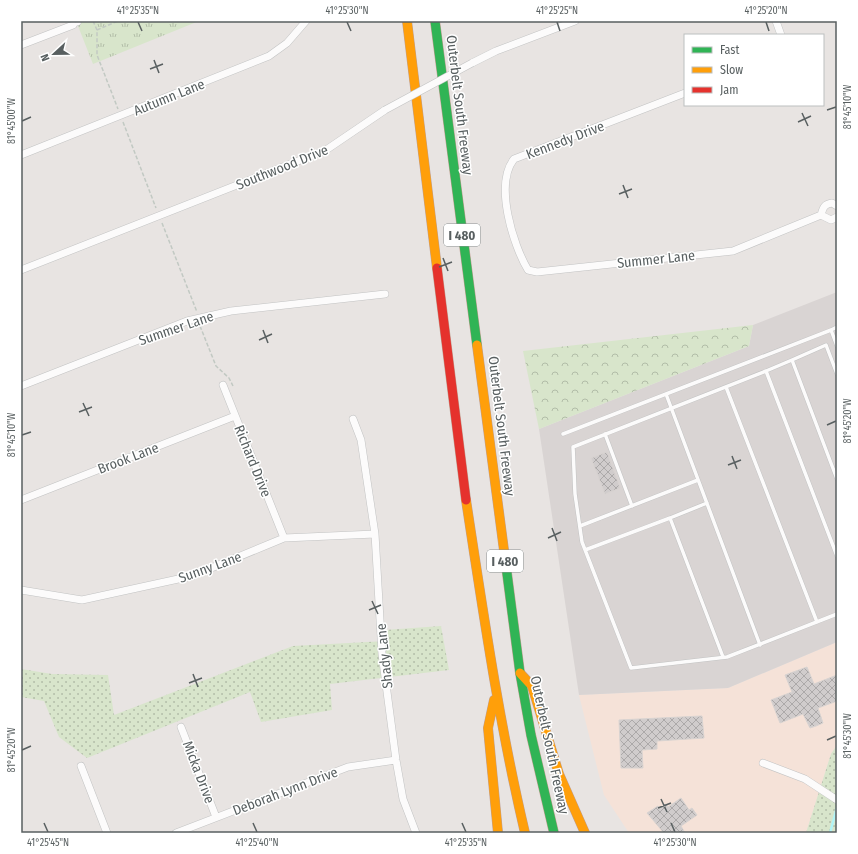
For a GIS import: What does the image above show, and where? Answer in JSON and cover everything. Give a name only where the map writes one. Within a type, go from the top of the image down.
[{"type":"highway","name":"I 480","points":[[407,21],[465,495],[496,692],[511,774],[525,833]]},
{"type":"highway","name":"Outerbelt South Freeway","points":[[435,21],[520,673],[531,735],[554,833]]},
{"type":"highway","points":[[520,673],[532,686],[559,774],[585,833]]},
{"type":"highway","points":[[496,692],[488,728],[498,833]]},
{"type":"street","name":"Autumn Lane","points":[[21,155],[269,56],[287,43],[306,21]]},
{"type":"street","name":"Southwood Drive","points":[[21,270],[326,150],[385,110],[472,63],[496,51],[575,21]]},
{"type":"street","points":[[776,21],[781,34]]},
{"type":"street","points":[[21,45],[76,24]]},
{"type":"street","name":"Kennedy Drive","points":[[511,231],[508,218],[506,182],[508,168],[514,160],[684,93]]},
{"type":"street","name":"Summer Lane","points":[[511,231],[528,270],[537,272],[733,251],[820,215],[824,206],[828,204],[832,203],[837,206]]},
{"type":"street","name":"Summer Lane","points":[[820,215],[831,220],[837,217]]},
{"type":"street","name":"Summer Lane","points":[[21,386],[188,321],[231,311],[385,294]]},
{"type":"street","name":"Richard Drive","points":[[223,385],[284,538]]},
{"type":"street","name":"Brook Lane","points":[[21,500],[235,416]]},
{"type":"street","name":"Shady Lane","points":[[353,419],[361,440],[375,534],[382,654],[396,760],[403,799],[416,833]]},
{"type":"street","name":"Sunny Lane","points":[[21,590],[82,600],[192,576],[284,538],[375,534]]},
{"type":"street","name":"Micka Drive","points":[[181,728],[216,817]]},
{"type":"street","name":"Deborah Lynn Drive","points":[[176,833],[348,767],[396,760]]},
{"type":"street","points":[[763,763],[805,779],[837,800]]},
{"type":"street","points":[[80,766],[107,833]]},
{"type":"lane","points":[[563,434],[837,327]]},
{"type":"lane","points":[[831,330],[837,346]]},
{"type":"lane","points":[[837,374],[826,345],[766,372],[573,447],[575,494],[585,550],[631,668],[723,658],[837,614]]},
{"type":"lane","points":[[792,360],[837,478]]},
{"type":"lane","points":[[766,372],[837,556]]},
{"type":"lane","points":[[726,387],[817,622]]},
{"type":"lane","points":[[666,394],[760,645]]},
{"type":"lane","points":[[605,434],[632,506]]},
{"type":"lane","points":[[580,526],[698,480]]},
{"type":"lane","points":[[585,550],[707,503]]},
{"type":"lane","points":[[670,518],[723,658]]},
{"type":"path","points":[[93,21],[96,30],[97,55],[118,108]]},
{"type":"path","points":[[96,30],[105,28],[118,21]]},
{"type":"path","points":[[123,123],[156,208]]},
{"type":"path","points":[[162,223],[196,310]]},
{"type":"path","points":[[200,325],[216,366],[229,378],[233,386]]},
{"type":"shaded area","points":[[837,292],[837,642],[728,688],[579,695],[539,429],[749,346],[753,325]]},
{"type":"shaded area","points":[[837,642],[837,745],[831,754],[806,833],[629,833],[604,795],[579,695],[728,688]]},
{"type":"green space","points":[[76,21],[199,21],[93,64]]},
{"type":"green space","points":[[753,325],[749,346],[539,429],[523,351]]},
{"type":"green space","points":[[441,626],[449,670],[330,684],[332,710],[261,722],[250,692],[87,758],[59,737],[44,701],[21,697],[21,669],[52,674],[108,675],[114,715],[293,646],[386,641],[385,630]]},
{"type":"green space","points":[[837,745],[837,833],[806,833],[831,754]]},
{"type":"building","points":[[607,452],[620,488],[605,494],[591,458]]},
{"type":"building","points":[[807,667],[814,684],[837,675],[837,701],[818,708],[823,723],[816,726],[810,728],[803,714],[780,723],[771,700],[792,692],[785,675]]},
{"type":"building","points":[[702,716],[704,738],[657,741],[657,749],[642,750],[643,768],[621,768],[619,720]]},
{"type":"building","points":[[681,798],[689,810],[692,808],[697,815],[681,826],[685,833],[664,833],[647,813],[658,806],[660,808],[666,804],[668,807]]},
{"type":"waterway","points":[[830,833],[837,807]]},
{"type":"traffic: fast","points":[[435,21],[477,345]]},
{"type":"traffic: fast","points":[[505,558],[520,673],[531,735],[554,833]]},
{"type":"traffic: slow","points":[[407,21],[437,268]]},
{"type":"traffic: slow","points":[[477,345],[505,558]]},
{"type":"traffic: slow","points":[[466,500],[499,709],[525,833]]},
{"type":"traffic: slow","points":[[520,673],[532,686],[559,774],[585,833]]},
{"type":"traffic: slow","points":[[494,700],[488,728],[498,833]]},
{"type":"traffic: jam","points":[[437,268],[466,500]]}]
